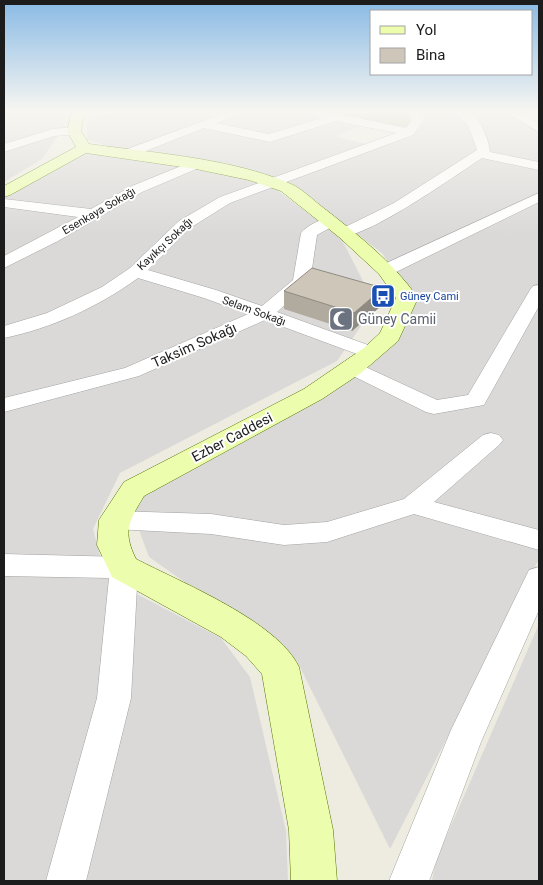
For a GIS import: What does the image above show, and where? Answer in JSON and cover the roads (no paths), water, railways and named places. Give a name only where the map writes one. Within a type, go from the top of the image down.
[{"type":"street","points":[[4,192],[60,153]]},
{"type":"street","name":"Ezber Caddesi","points":[[124,568],[112,545],[114,520],[134,489],[312,394],[362,361],[390,336],[407,298],[386,270],[287,188],[252,176],[131,153]]},
{"type":"street","name":"Kayıkçı Sokağı","points":[[4,332],[18,330],[84,304],[136,272],[180,228],[201,212],[225,200],[353,153]]},
{"type":"street","points":[[337,228],[398,206],[480,154],[539,166]]},
{"type":"street","name":"Esenkaya Sokağı","points":[[4,262],[52,238],[137,189],[196,164]]},
{"type":"street","points":[[386,270],[539,197]]},
{"type":"street","points":[[4,203],[91,214]]},
{"type":"street","name":"Taksim Sokağı","points":[[4,405],[132,372],[264,314],[300,282],[309,233],[337,228]]},
{"type":"street","name":"Selam Sokağı","points":[[136,272],[210,294],[264,314],[362,361],[434,407],[476,400],[539,290]]},
{"type":"street","points":[[114,520],[211,524],[284,535],[327,532],[413,505],[491,440]]},
{"type":"street","points":[[413,505],[539,540]]},
{"type":"street","points":[[4,565],[124,568],[234,627],[259,645],[280,667],[311,830],[314,881]]},
{"type":"street","points":[[66,881],[114,698],[124,568]]},
{"type":"street","points":[[409,881],[463,742],[539,578]]},
{"type":"place","name":"Güney Cami","points":[[383,296]]},
{"type":"place","name":"Güney Camii","points":[[341,319]]}]
